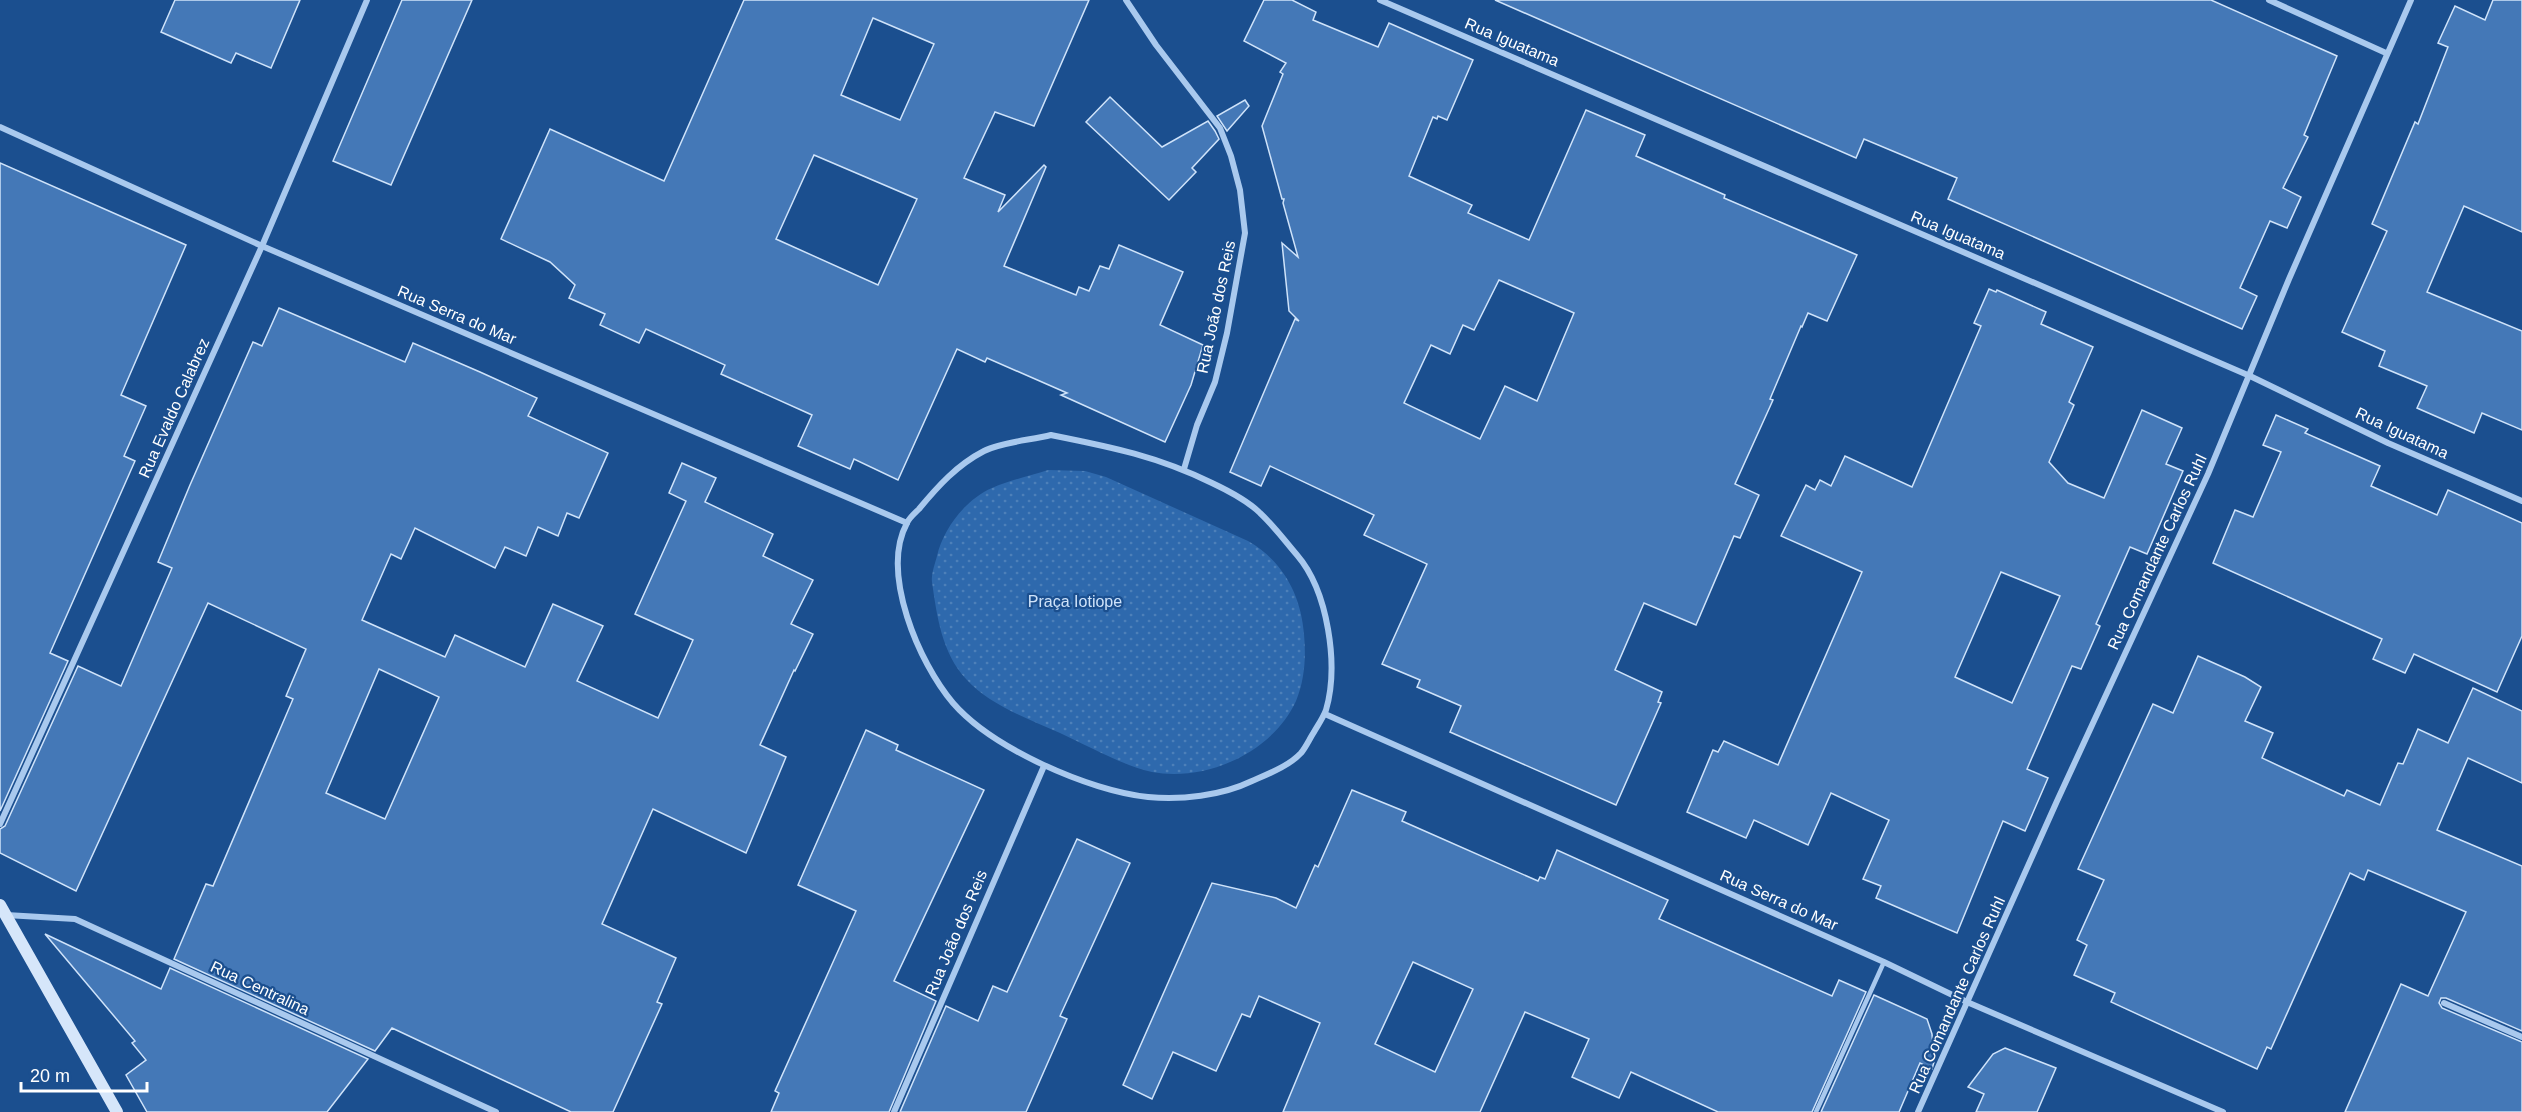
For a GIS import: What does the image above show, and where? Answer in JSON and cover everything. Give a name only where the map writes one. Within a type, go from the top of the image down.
[{"type":"street","name":"Rua Evaldo Calabrez","points":[[0,824],[262,246],[367,0]]},
{"type":"street","name":"Rua João dos Reis","points":[[1126,0],[1156,45],[1220,128],[1231,156],[1240,190],[1245,234],[1229,322],[1215,382],[1197,425],[1184,469]]},
{"type":"street","name":"Rua Iguatama","points":[[1380,0],[2250,376],[2388,443],[2522,501]]},
{"type":"street","points":[[2269,0],[2386,53]]},
{"type":"street","name":"Rua Comandante Carlos Ruhl","points":[[1918,1112],[2208,474],[2289,279],[2411,0]]},
{"type":"street","name":"Rua Serra do Mar","points":[[0,127],[262,246],[907,523]]},
{"type":"street","points":[[1051,435],[1140,453],[1184,469],[1233,493],[1259,511],[1304,563],[1322,598],[1329,630],[1330,692],[1325,714],[1300,753],[1271,773],[1242,786],[1210,794],[1175,798],[1146,797],[1087,782],[1044,766],[1000,742],[954,704],[923,658],[902,602],[897,558],[907,523],[945,477],[986,450],[1051,435]]},
{"type":"street","name":"Rua Serra do Mar","points":[[1325,714],[1884,962],[1967,1002],[2223,1112]]},
{"type":"street","name":"Rua João dos Reis","points":[[894,1112],[1044,766]]},
{"type":"street","points":[[3,910],[117,1112]]},
{"type":"street","name":"Rua Centralina","points":[[3,910],[75,919],[496,1112]]},
{"type":"street","points":[[2444,1003],[2522,1037]]},
{"type":"lane","points":[[1816,1112],[1884,962]]},
{"type":"green space","name":"Praça Iotiope","points":[[1048,470],[1085,471],[1106,477],[1248,541],[1271,558],[1280,569],[1288,580],[1299,606],[1305,651],[1303,676],[1296,701],[1285,719],[1254,749],[1215,768],[1173,774],[1152,772],[1105,755],[998,704],[976,688],[958,669],[942,634],[932,582],[934,566],[944,536],[957,516],[982,493]]},
{"type":"building","points":[[175,0],[300,0],[271,68],[236,53],[231,63],[161,32]]},
{"type":"building","points":[[402,0],[472,0],[391,185],[333,161]]},
{"type":"building","points":[[744,0],[1089,0],[1034,126],[995,112],[964,178],[1005,195],[998,212],[1044,165],[1046,167],[1004,266],[1076,295],[1079,287],[1089,291],[1100,266],[1109,269],[1119,245],[1183,272],[1160,325],[1203,345],[1191,385],[1165,442],[1061,395],[1067,393],[987,358],[985,362],[957,349],[898,480],[854,459],[850,469],[798,446],[812,415],[721,374],[725,365],[646,329],[639,343],[600,325],[605,314],[569,298],[575,285],[550,262],[501,239],[550,129],[664,181]],"holes":[[[873,18],[934,44],[900,120],[841,95]],[[814,155],[917,199],[878,285],[776,239]]]},
{"type":"building","points":[[1264,0],[1292,0],[1316,12],[1313,20],[1378,47],[1389,23],[1473,60],[1447,120],[1438,116],[1437,119],[1433,117],[1409,176],[1472,205],[1468,213],[1529,240],[1586,110],[1645,135],[1636,156],[1725,195],[1724,198],[1857,255],[1827,321],[1808,313],[1801,326],[1770,399],[1773,400],[1735,484],[1759,495],[1740,538],[1734,536],[1696,625],[1644,603],[1615,670],[1662,692],[1658,702],[1661,703],[1616,805],[1450,732],[1461,706],[1417,687],[1420,680],[1382,664],[1427,564],[1364,535],[1374,515],[1270,466],[1261,486],[1230,472],[1295,319],[1299,321],[1289,311],[1282,243],[1298,257],[1283,203],[1284,199],[1282,199],[1262,126],[1283,74],[1280,72],[1286,63],[1244,41]],"holes":[[[1499,280],[1574,313],[1537,401],[1505,386],[1480,439],[1404,403],[1431,345],[1450,354],[1463,325],[1474,330]]]},
{"type":"building","points":[[1495,0],[2211,0],[2337,56],[2304,135],[2308,137],[2283,188],[2301,197],[2287,228],[2270,221],[2240,288],[2257,296],[2242,329],[1948,199],[1957,178],[1864,139],[1856,158]]},
{"type":"building","points":[[2493,0],[2522,0],[2522,232],[2464,206],[2427,292],[2522,331],[2522,430],[2482,413],[2474,433],[2417,408],[2427,386],[2379,366],[2385,351],[2342,332],[2387,231],[2372,224],[2415,122],[2418,124],[2448,47],[2438,43],[2455,6],[2485,20]]},
{"type":"building","points":[[1110,97],[1162,147],[1208,121],[1215,131],[1219,139],[1192,168],[1196,172],[1169,200],[1086,122]]},
{"type":"building","points":[[1245,100],[1249,106],[1227,131],[1217,116]]},
{"type":"building","points":[[0,163],[186,245],[121,395],[146,406],[124,456],[135,461],[50,653],[68,661],[0,811]]},
{"type":"building","points":[[1989,289],[1996,292],[1997,290],[2046,312],[2041,324],[2093,347],[2069,402],[2074,405],[2049,462],[2068,483],[2104,498],[2142,410],[2182,428],[2166,464],[2183,471],[2147,554],[2130,547],[2096,624],[2100,626],[2081,669],[2072,666],[2027,769],[2048,778],[2025,831],[2003,821],[1957,933],[1876,898],[1881,886],[1863,879],[1889,820],[1831,793],[1808,845],[1754,820],[1746,838],[1687,812],[1713,750],[1718,752],[1724,741],[1778,765],[1862,572],[1781,536],[1806,485],[1815,490],[1820,480],[1831,486],[1845,456],[1912,487],[1981,326],[1974,323]],"holes":[[[2001,572],[2060,596],[2012,703],[1955,677]]]},
{"type":"building","points":[[279,308],[405,362],[413,343],[537,398],[528,416],[608,453],[579,518],[567,513],[558,536],[538,527],[526,556],[505,547],[495,568],[415,528],[401,559],[391,554],[362,620],[445,657],[455,635],[525,667],[553,604],[603,626],[577,681],[658,718],[693,640],[635,614],[686,501],[669,493],[682,463],[716,478],[705,502],[773,534],[763,556],[813,580],[791,624],[813,634],[760,745],[786,757],[746,853],[653,809],[602,924],[676,958],[657,1002],[662,1004],[613,1112],[571,1112],[392,1028],[375,1051],[174,959],[206,884],[213,886],[293,699],[286,696],[306,649],[208,603],[76,891],[0,853],[0,829],[5,826],[78,666],[121,686],[172,568],[158,562],[253,342],[262,346]],"holes":[[[379,669],[439,697],[385,819],[326,793]]]},
{"type":"building","points":[[2276,415],[2308,429],[2305,433],[2380,466],[2371,486],[2437,515],[2448,490],[2522,523],[2522,636],[2497,692],[2414,654],[2405,673],[2373,659],[2382,639],[2213,563],[2235,510],[2253,517],[2281,452],[2263,445]]},
{"type":"building","points":[[2198,656],[2245,677],[2261,687],[2245,721],[2273,733],[2262,758],[2344,796],[2347,790],[2380,805],[2398,763],[2403,764],[2418,729],[2448,743],[2473,688],[2522,711],[2522,783],[2468,758],[2437,830],[2522,866],[2522,1031],[2446,998],[2441,998],[2439,1003],[2442,1008],[2522,1042],[2522,1112],[2345,1112],[2401,984],[2428,996],[2466,912],[2368,870],[2364,880],[2350,873],[2271,1049],[2267,1047],[2257,1069],[2111,1002],[2115,993],[2074,975],[2087,945],[2077,940],[2104,880],[2078,869],[2153,704],[2173,713]]},
{"type":"building","points":[[866,730],[898,745],[896,750],[984,790],[894,981],[936,1001],[889,1112],[771,1112],[779,1093],[775,1091],[856,911],[798,885]]},
{"type":"building","points":[[1352,790],[1406,812],[1402,821],[1538,881],[1540,877],[1545,879],[1557,850],[1668,900],[1659,919],[1832,996],[1839,980],[1866,992],[1812,1112],[1718,1112],[1631,1072],[1619,1098],[1572,1077],[1589,1039],[1525,1012],[1480,1112],[1283,1112],[1320,1023],[1259,996],[1250,1017],[1242,1014],[1216,1071],[1173,1052],[1152,1099],[1123,1085],[1212,883],[1276,898],[1296,908],[1315,865],[1318,867]],"holes":[[[1413,962],[1473,989],[1435,1072],[1375,1044]]]},
{"type":"building","points":[[1077,839],[1130,863],[1060,1016],[1067,1019],[1026,1112],[900,1112],[946,1006],[978,1021],[993,986],[1007,992]]},
{"type":"building","points":[[45,934],[161,989],[170,968],[368,1059],[327,1112],[147,1112],[126,1075],[146,1060],[132,1043],[135,1041]]},
{"type":"building","points":[[1874,995],[1927,1019],[1932,1034],[1934,1062],[1932,1069],[1920,1063],[1899,1112],[1821,1112]]},
{"type":"building","points":[[2005,1048],[2056,1068],[2037,1112],[1976,1112],[1984,1094],[1968,1087],[1993,1054]]}]
